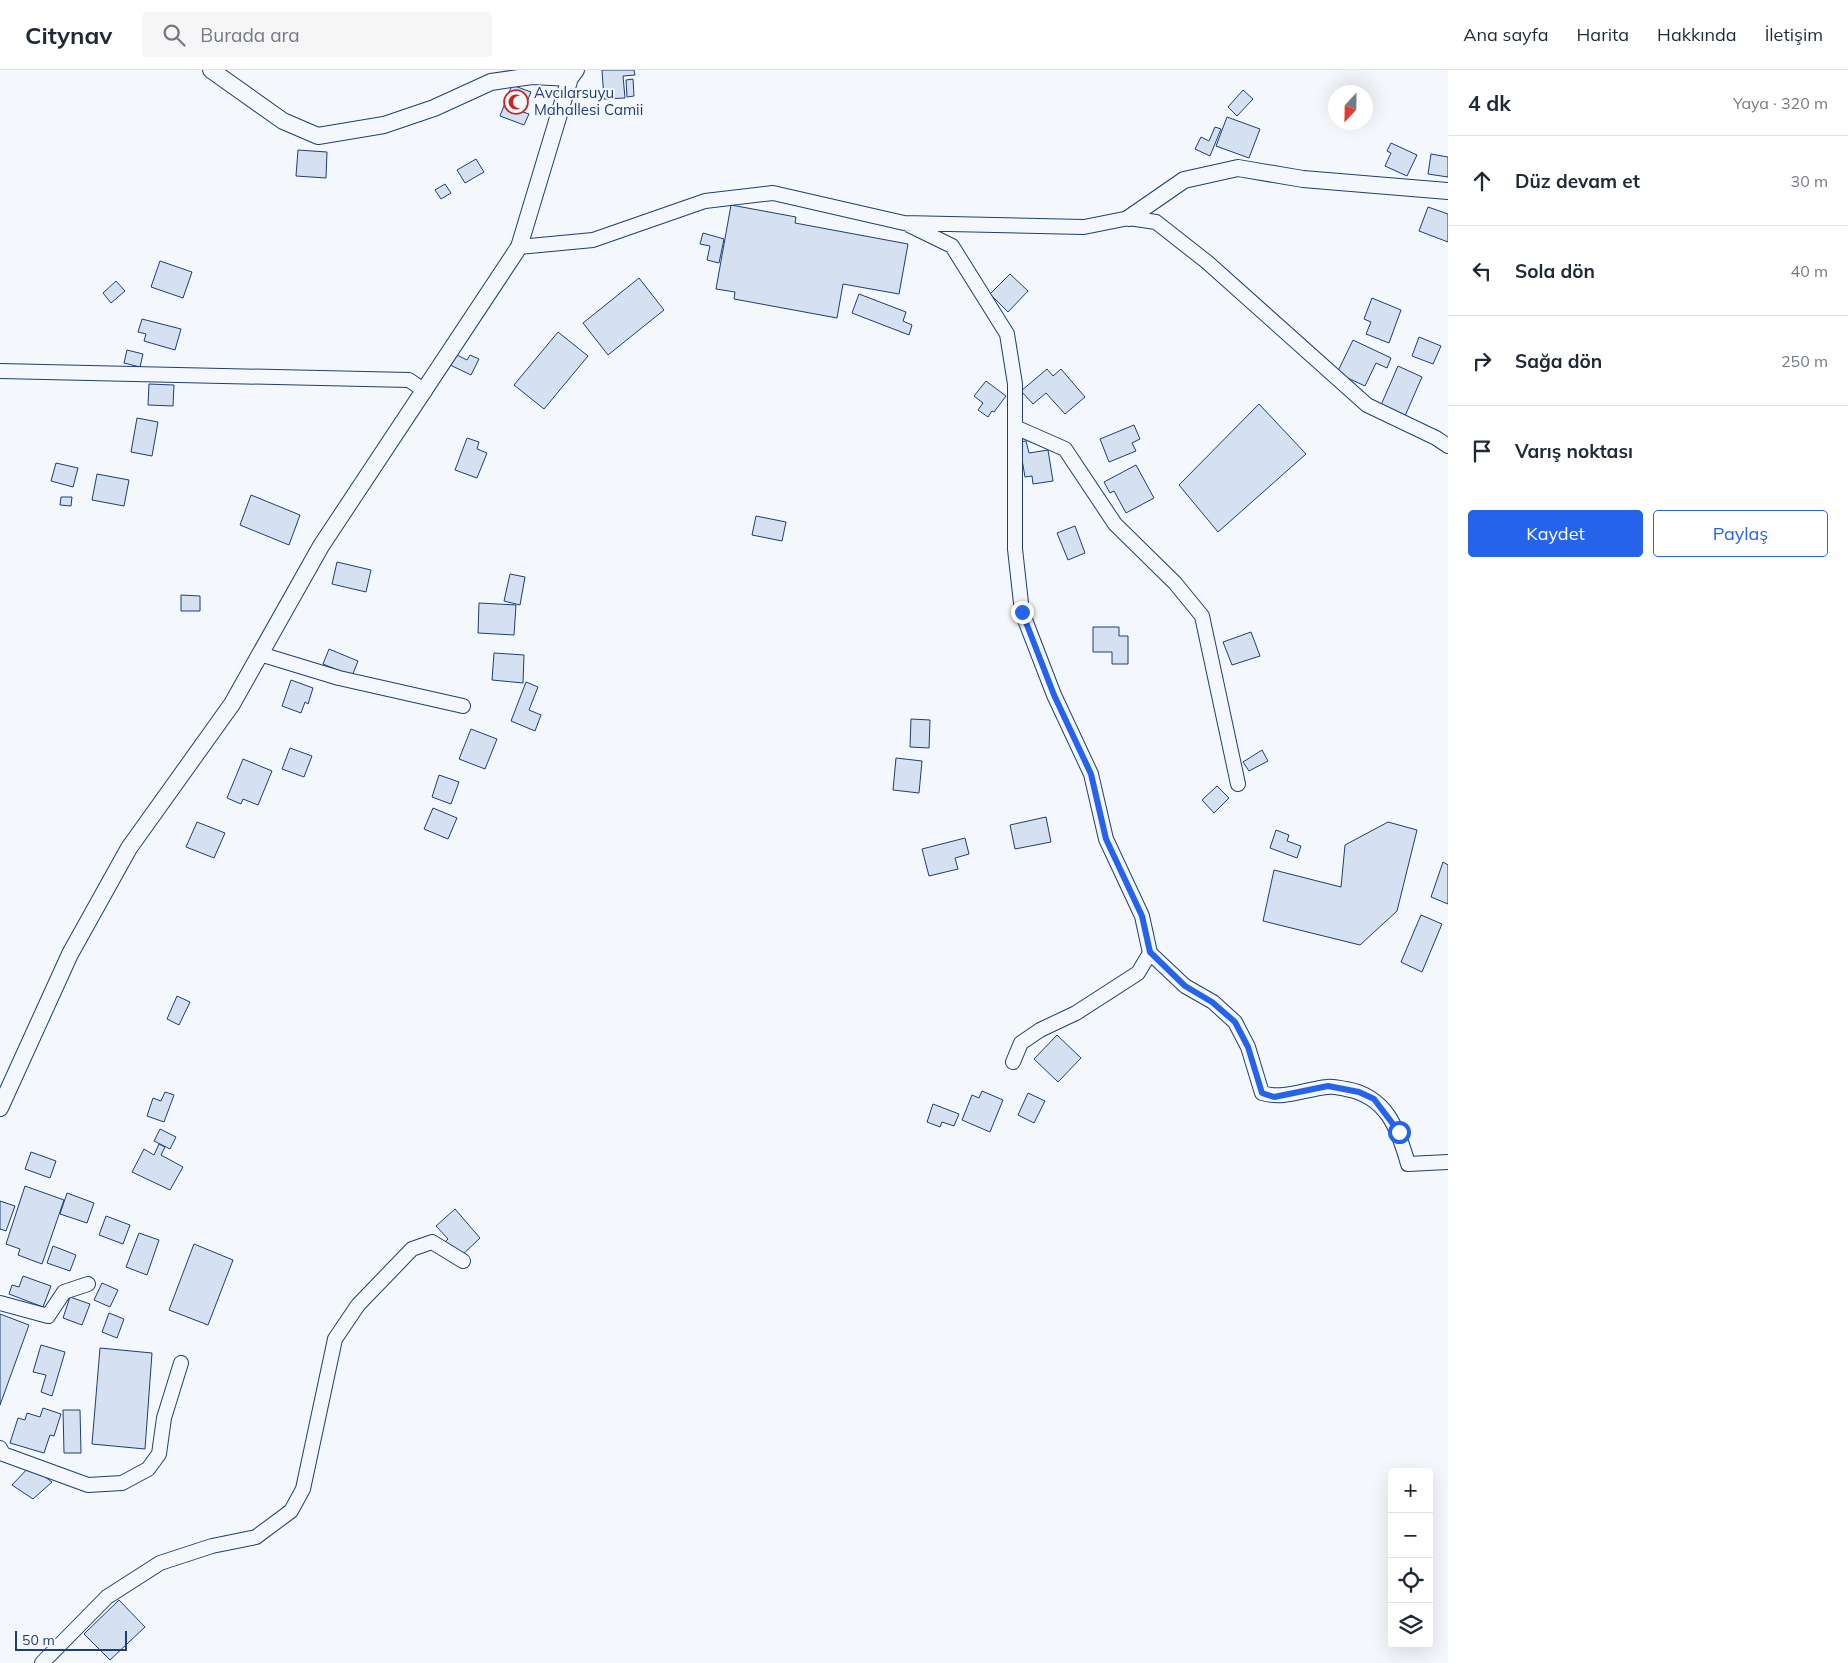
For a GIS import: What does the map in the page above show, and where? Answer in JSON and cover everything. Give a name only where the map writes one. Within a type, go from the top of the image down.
[{"type":"street","points":[[0,1108],[70,954],[129,848],[232,704],[321,546],[519,247],[570,73],[491,82],[434,108],[384,126],[318,136],[283,121],[212,70]]},
{"type":"street","points":[[1129,218],[1184,180],[1238,168],[1304,178],[1448,192]]},
{"type":"street","points":[[519,247],[593,240],[705,200],[773,193],[904,223],[1084,227],[1129,218],[1156,222],[1207,262],[1367,406],[1436,438],[1448,446]]},
{"type":"street","points":[[904,223],[952,246],[1007,334],[1015,384],[1015,549],[1022,612],[1054,695],[1091,774],[1106,839],[1142,916],[1150,952],[1185,986],[1212,1002],[1235,1022],[1248,1047],[1262,1093],[1274,1097],[1328,1086],[1359,1092],[1374,1099],[1399,1132],[1408,1164],[1448,1162]]},
{"type":"street","points":[[0,371],[409,380],[425,391]]},
{"type":"street","points":[[1015,427],[1065,449],[1115,524],[1175,583],[1202,616],[1238,784]]},
{"type":"street","points":[[260,654],[339,678],[463,706]]},
{"type":"street","points":[[1013,1062],[1021,1043],[1040,1030],[1076,1013],[1138,973],[1150,952]]},
{"type":"street","points":[[42,1663],[107,1597],[160,1563],[212,1546],[256,1537],[291,1511],[303,1489],[336,1339],[358,1305],[412,1250],[432,1242],[463,1261]]},
{"type":"street","points":[[0,1303],[48,1316],[64,1292],[88,1284]]},
{"type":"street","points":[[1,1453],[88,1485],[122,1483],[148,1469],[159,1454],[164,1418],[181,1363]]},
{"type":"building","points":[[602,70],[634,70],[635,75],[623,76],[625,98],[604,99]]},
{"type":"building","points":[[633,79],[634,96],[627,97],[626,80]]},
{"type":"building","name":"Avcılarsuyu Mahallesi Camii","points":[[512,85],[531,92],[523,112],[529,114],[524,125],[500,116]]},
{"type":"building","points":[[1243,90],[1253,99],[1237,116],[1228,107]]},
{"type":"building","points":[[1227,117],[1260,129],[1249,158],[1216,146]]},
{"type":"building","points":[[1215,127],[1221,129],[1210,156],[1195,149],[1201,137],[1209,141]]},
{"type":"building","points":[[1391,143],[1417,155],[1407,176],[1385,166],[1391,153],[1387,151]]},
{"type":"building","points":[[298,150],[327,152],[326,178],[296,176]]},
{"type":"building","points":[[1431,154],[1448,157],[1448,177],[1428,174]]},
{"type":"building","points":[[476,159],[484,172],[465,183],[457,170]]},
{"type":"building","points":[[445,184],[451,193],[441,199],[435,190]]},
{"type":"building","points":[[731,205],[796,217],[795,223],[908,244],[899,294],[843,284],[837,318],[734,299],[735,292],[716,289]]},
{"type":"building","points":[[1428,207],[1448,214],[1448,242],[1419,231]]},
{"type":"building","points":[[703,233],[724,239],[719,263],[707,260],[710,246],[700,244]]},
{"type":"building","points":[[160,261],[192,272],[183,298],[151,287]]},
{"type":"building","points":[[1010,274],[1028,291],[1008,312],[990,294]]},
{"type":"building","points":[[639,278],[664,310],[608,355],[583,323]]},
{"type":"building","points":[[116,281],[125,291],[111,303],[103,293]]},
{"type":"building","points":[[859,294],[906,312],[903,321],[912,325],[909,335],[852,313]]},
{"type":"building","points":[[1372,298],[1401,310],[1389,343],[1366,334],[1371,322],[1364,319]]},
{"type":"building","points":[[142,319],[181,329],[175,350],[144,341],[146,334],[138,332]]},
{"type":"building","points":[[558,332],[588,356],[544,409],[514,385]]},
{"type":"building","points":[[1419,337],[1441,346],[1433,364],[1412,356]]},
{"type":"building","points":[[1353,340],[1391,358],[1387,368],[1376,363],[1365,386],[1337,373]]},
{"type":"building","points":[[127,350],[143,354],[140,367],[124,363]]},
{"type":"building","points":[[453,353],[467,360],[470,355],[479,359],[471,375],[448,364]]},
{"type":"building","points":[[1398,366],[1422,377],[1405,416],[1381,405]]},
{"type":"building","points":[[1047,369],[1053,376],[1061,369],[1085,397],[1065,414],[1046,393],[1033,404],[1021,391]]},
{"type":"building","points":[[986,381],[1006,396],[988,417],[978,410],[983,403],[974,396]]},
{"type":"building","points":[[149,384],[174,385],[173,406],[148,405]]},
{"type":"building","points":[[1259,404],[1306,454],[1218,532],[1179,485]]},
{"type":"building","points":[[137,418],[158,422],[152,456],[131,452]]},
{"type":"building","points":[[1134,425],[1140,439],[1132,443],[1136,451],[1109,462],[1100,439]]},
{"type":"building","points":[[467,438],[479,442],[477,449],[487,453],[477,478],[455,470]]},
{"type":"building","points":[[1026,441],[1029,453],[1048,450],[1053,481],[1033,484],[1032,476],[1025,477],[1019,442]]},
{"type":"building","points":[[56,463],[78,468],[73,487],[51,481]]},
{"type":"building","points":[[1136,465],[1154,498],[1126,513],[1114,491],[1110,493],[1104,482]]},
{"type":"building","points":[[97,474],[129,480],[124,506],[92,500]]},
{"type":"building","points":[[251,495],[300,515],[289,545],[240,525]]},
{"type":"building","points":[[61,497],[72,497],[71,506],[60,505]]},
{"type":"building","points":[[756,516],[786,522],[782,541],[752,535]]},
{"type":"building","points":[[1075,526],[1085,553],[1068,560],[1057,533]]},
{"type":"building","points":[[337,562],[371,570],[366,592],[332,584]]},
{"type":"building","points":[[510,574],[525,577],[520,605],[504,601]]},
{"type":"building","points":[[181,595],[200,596],[200,611],[181,611]]},
{"type":"building","points":[[479,603],[516,605],[514,635],[478,633]]},
{"type":"building","points":[[1093,627],[1119,627],[1119,636],[1128,636],[1128,664],[1112,664],[1112,652],[1093,652]]},
{"type":"building","points":[[1251,632],[1260,656],[1232,665],[1223,642]]},
{"type":"building","points":[[329,649],[358,661],[352,676],[323,664]]},
{"type":"building","points":[[494,653],[524,655],[523,683],[492,680]]},
{"type":"building","points":[[291,680],[313,688],[308,704],[305,702],[301,713],[282,706]]},
{"type":"building","points":[[526,682],[538,687],[529,710],[541,715],[535,731],[511,721]]},
{"type":"building","points":[[911,719],[930,720],[929,748],[910,747]]},
{"type":"building","points":[[471,729],[497,739],[485,769],[459,759]]},
{"type":"building","points":[[290,748],[312,756],[304,777],[282,769]]},
{"type":"building","points":[[1262,750],[1268,761],[1249,771],[1243,762]]},
{"type":"building","points":[[896,758],[922,761],[919,793],[893,790]]},
{"type":"building","points":[[243,759],[272,771],[258,805],[243,799],[241,804],[227,798]]},
{"type":"building","points":[[439,775],[459,782],[451,804],[432,797]]},
{"type":"building","points":[[1217,786],[1229,798],[1214,813],[1202,800]]},
{"type":"building","points":[[433,808],[457,818],[448,839],[424,829]]},
{"type":"building","points":[[1046,817],[1051,842],[1015,849],[1010,825]]},
{"type":"building","points":[[197,822],[225,833],[214,858],[186,847]]},
{"type":"building","points":[[1388,822],[1417,830],[1397,911],[1360,945],[1263,921],[1274,870],[1341,887],[1345,845]]},
{"type":"building","points":[[1276,830],[1289,835],[1287,841],[1301,846],[1297,858],[1270,848]]},
{"type":"building","points":[[965,838],[969,854],[955,858],[958,869],[929,876],[922,849]]},
{"type":"building","points":[[1443,862],[1448,865],[1448,904],[1431,897]]},
{"type":"building","points":[[1421,915],[1442,924],[1422,972],[1401,962]]},
{"type":"building","points":[[177,996],[190,1002],[179,1025],[167,1019]]},
{"type":"building","points":[[1057,1035],[1081,1058],[1058,1082],[1034,1059]]},
{"type":"building","points":[[982,1091],[1003,1100],[990,1132],[962,1120],[972,1095],[979,1098]]},
{"type":"building","points":[[165,1092],[174,1095],[164,1122],[147,1116],[153,1098],[161,1101]]},
{"type":"building","points":[[1028,1093],[1045,1101],[1034,1123],[1018,1115]]},
{"type":"building","points":[[933,1104],[959,1114],[954,1126],[942,1122],[940,1127],[927,1122]]},
{"type":"building","points":[[160,1129],[176,1137],[170,1149],[154,1141]]},
{"type":"building","points":[[159,1144],[165,1147],[161,1155],[183,1167],[170,1190],[132,1172],[144,1149],[154,1155]]},
{"type":"building","points":[[31,1152],[56,1161],[50,1178],[25,1169]]},
{"type":"building","points":[[25,1186],[64,1200],[42,1264],[18,1255],[20,1249],[6,1244]]},
{"type":"building","points":[[67,1193],[94,1203],[87,1223],[60,1214]]},
{"type":"building","points":[[0,1201],[15,1206],[6,1231],[0,1229]]},
{"type":"building","points":[[455,1209],[480,1238],[459,1258],[445,1242],[448,1239],[436,1226]]},
{"type":"building","points":[[106,1216],[130,1225],[123,1244],[99,1235]]},
{"type":"building","points":[[139,1233],[159,1240],[147,1275],[126,1267]]},
{"type":"building","points":[[194,1244],[233,1260],[208,1325],[169,1310]]},
{"type":"building","points":[[53,1246],[76,1255],[70,1271],[47,1263]]},
{"type":"building","points":[[23,1276],[51,1286],[43,1307],[9,1294],[12,1285],[19,1287]]},
{"type":"building","points":[[102,1283],[118,1290],[110,1307],[94,1300]]},
{"type":"building","points":[[70,1297],[90,1304],[82,1325],[63,1318]]},
{"type":"building","points":[[109,1313],[124,1319],[117,1338],[102,1332]]},
{"type":"building","points":[[0,1314],[29,1325],[0,1405]]},
{"type":"building","points":[[41,1345],[65,1352],[52,1396],[41,1392],[46,1375],[33,1372]]},
{"type":"building","points":[[100,1348],[152,1353],[145,1449],[92,1444]]},
{"type":"building","points":[[43,1408],[61,1414],[54,1436],[50,1435],[44,1453],[10,1443],[18,1418],[25,1420],[27,1413],[40,1417]]},
{"type":"building","points":[[63,1410],[80,1410],[81,1453],[64,1453]]},
{"type":"building","points":[[30,1466],[52,1482],[33,1499],[12,1485]]},
{"type":"building","points":[[119,1600],[145,1627],[110,1660],[84,1634]]},
{"type":"place","name":"Avcılarsuyu Mahallesi Camii","points":[[516,102]]},
{"type":"route","points":[[1022,612],[1054,695],[1091,774],[1106,839],[1142,916],[1150,952],[1185,986],[1212,1002],[1235,1022],[1248,1047],[1262,1093],[1274,1097],[1328,1086],[1359,1092],[1374,1099],[1399,1132]]}]
